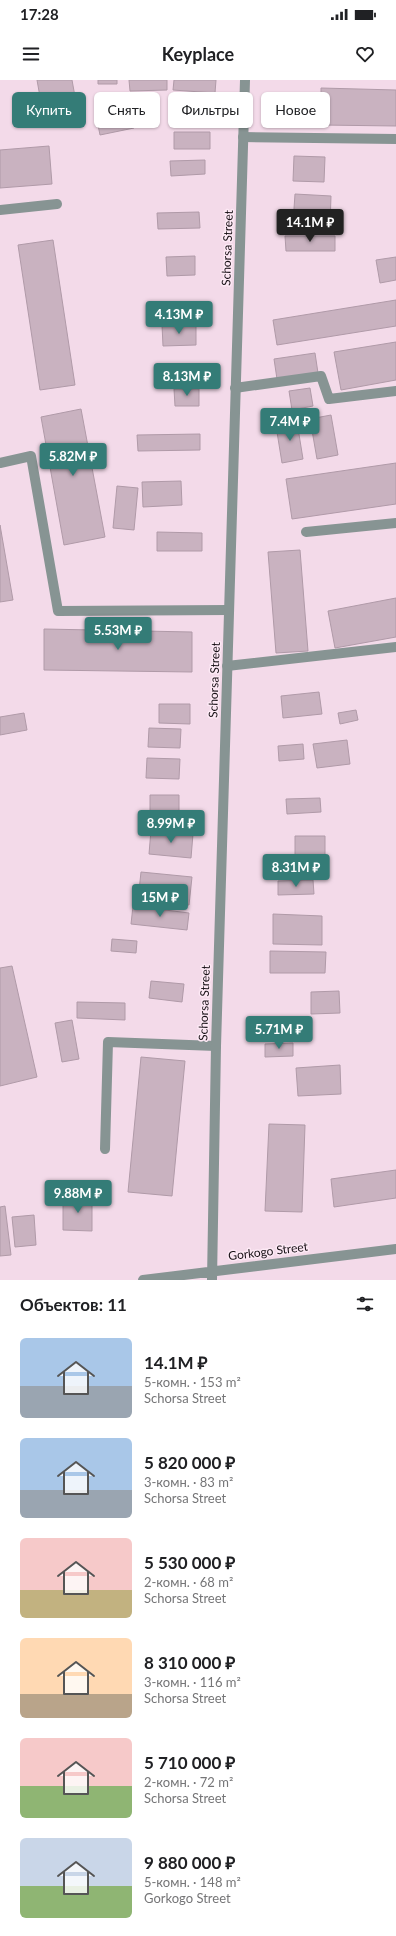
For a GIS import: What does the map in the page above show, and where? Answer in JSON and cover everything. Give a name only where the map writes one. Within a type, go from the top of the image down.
[{"type":"street","name":"Schorsa Street","points":[[212,1275],[216,1046],[245,80]]},
{"type":"street","points":[[243,137],[396,139]]},
{"type":"street","points":[[0,210],[57,204]]},
{"type":"street","points":[[235,388],[321,376],[329,399],[396,391]]},
{"type":"street","points":[[0,462],[31,456],[58,611],[229,610]]},
{"type":"street","points":[[306,532],[396,523]]},
{"type":"street","points":[[227,666],[396,647]]},
{"type":"street","points":[[105,1149],[108,1042],[216,1046]]},
{"type":"street","name":"Gorkogo Street","points":[[143,1280],[212,1275],[396,1249]]},
{"type":"building","points":[[37,80],[72,80],[74,92],[39,92]]},
{"type":"building","points":[[98,80],[117,80],[117,84],[98,84]]},
{"type":"building","points":[[129,80],[167,80],[167,90],[130,91]]},
{"type":"building","points":[[174,80],[216,80],[215,92],[173,90]]},
{"type":"building","points":[[321,88],[396,90],[396,126],[330,125],[330,92],[321,92]]},
{"type":"building","points":[[99,128],[134,128],[100,135]]},
{"type":"building","points":[[174,132],[210,132],[210,149],[174,149]]},
{"type":"building","points":[[49,146],[52,184],[0,188],[0,150]]},
{"type":"building","points":[[294,156],[325,157],[324,182],[293,181]]},
{"type":"building","points":[[205,160],[205,174],[171,176],[170,161]]},
{"type":"building","points":[[295,194],[331,196],[330,225],[293,223]]},
{"type":"building","points":[[199,212],[200,228],[158,229],[157,213]]},
{"type":"building","points":[[285,236],[335,236],[335,251],[286,251]]},
{"type":"building","points":[[53,240],[75,385],[40,390],[18,245]]},
{"type":"building","points":[[195,256],[195,275],[167,276],[166,257]]},
{"type":"building","points":[[396,257],[396,280],[380,283],[376,260]]},
{"type":"building","points":[[396,300],[396,326],[277,345],[273,320]]},
{"type":"building","points":[[196,324],[196,345],[163,346],[162,325]]},
{"type":"building","points":[[396,342],[396,380],[341,390],[334,352]]},
{"type":"building","points":[[315,353],[318,373],[277,379],[274,359]]},
{"type":"building","points":[[198,365],[198,383],[168,384],[167,366]]},
{"type":"building","points":[[310,388],[313,406],[292,410],[289,391]]},
{"type":"building","points":[[174,389],[199,389],[199,406],[175,406]]},
{"type":"building","points":[[81,409],[105,537],[64,545],[41,417]]},
{"type":"building","points":[[331,415],[338,455],[317,459],[310,419]]},
{"type":"building","points":[[297,422],[303,459],[282,463],[276,426]]},
{"type":"building","points":[[200,434],[200,450],[138,451],[137,435]]},
{"type":"building","points":[[396,463],[396,504],[292,519],[286,479]]},
{"type":"building","points":[[181,481],[182,505],[143,507],[142,482]]},
{"type":"building","points":[[117,486],[138,488],[134,530],[113,528]]},
{"type":"building","points":[[0,525],[13,600],[0,602]]},
{"type":"building","points":[[157,532],[202,533],[202,551],[157,551]]},
{"type":"building","points":[[300,550],[308,651],[276,653],[268,552]]},
{"type":"building","points":[[396,598],[396,637],[335,648],[328,611]]},
{"type":"building","points":[[44,629],[192,632],[192,672],[44,670]]},
{"type":"building","points":[[319,692],[322,714],[283,718],[281,696]]},
{"type":"building","points":[[159,704],[190,704],[190,724],[159,723]]},
{"type":"building","points":[[356,710],[358,720],[340,724],[338,713]]},
{"type":"building","points":[[24,713],[27,730],[0,735],[0,717]]},
{"type":"building","points":[[149,728],[181,729],[180,748],[148,747]]},
{"type":"building","points":[[347,740],[350,764],[317,768],[313,744]]},
{"type":"building","points":[[303,744],[304,759],[279,761],[278,746]]},
{"type":"building","points":[[147,758],[180,759],[179,779],[146,778]]},
{"type":"building","points":[[150,795],[179,795],[179,814],[150,813]]},
{"type":"building","points":[[320,798],[321,812],[287,814],[286,799]]},
{"type":"building","points":[[151,830],[193,834],[191,858],[149,854]]},
{"type":"building","points":[[295,836],[325,836],[325,857],[295,857]]},
{"type":"building","points":[[141,872],[192,877],[189,905],[138,900]]},
{"type":"building","points":[[313,880],[314,894],[278,895],[278,881]]},
{"type":"building","points":[[133,906],[189,913],[187,930],[131,924]]},
{"type":"building","points":[[273,914],[322,916],[322,945],[273,944]]},
{"type":"building","points":[[112,939],[137,941],[136,953],[111,951]]},
{"type":"building","points":[[270,951],[326,952],[325,973],[270,973]]},
{"type":"building","points":[[12,966],[37,1077],[0,1086],[0,968]]},
{"type":"building","points":[[151,981],[184,984],[182,1002],[149,998]]},
{"type":"building","points":[[339,991],[340,1013],[311,1014],[311,992]]},
{"type":"building","points":[[77,1002],[125,1003],[125,1020],[77,1018]]},
{"type":"building","points":[[72,1020],[79,1059],[62,1062],[55,1023]]},
{"type":"building","points":[[293,1043],[293,1056],[265,1057],[265,1044]]},
{"type":"building","points":[[141,1057],[185,1061],[172,1196],[128,1192]]},
{"type":"building","points":[[340,1065],[341,1094],[298,1096],[296,1068]]},
{"type":"building","points":[[269,1124],[305,1125],[302,1212],[265,1211]]},
{"type":"building","points":[[396,1170],[396,1198],[334,1207],[331,1179]]},
{"type":"building","points":[[63,1197],[92,1198],[92,1231],[63,1230]]},
{"type":"building","points":[[5,1206],[11,1255],[0,1256],[0,1207]]},
{"type":"building","points":[[34,1215],[36,1245],[15,1247],[12,1217]]}]
